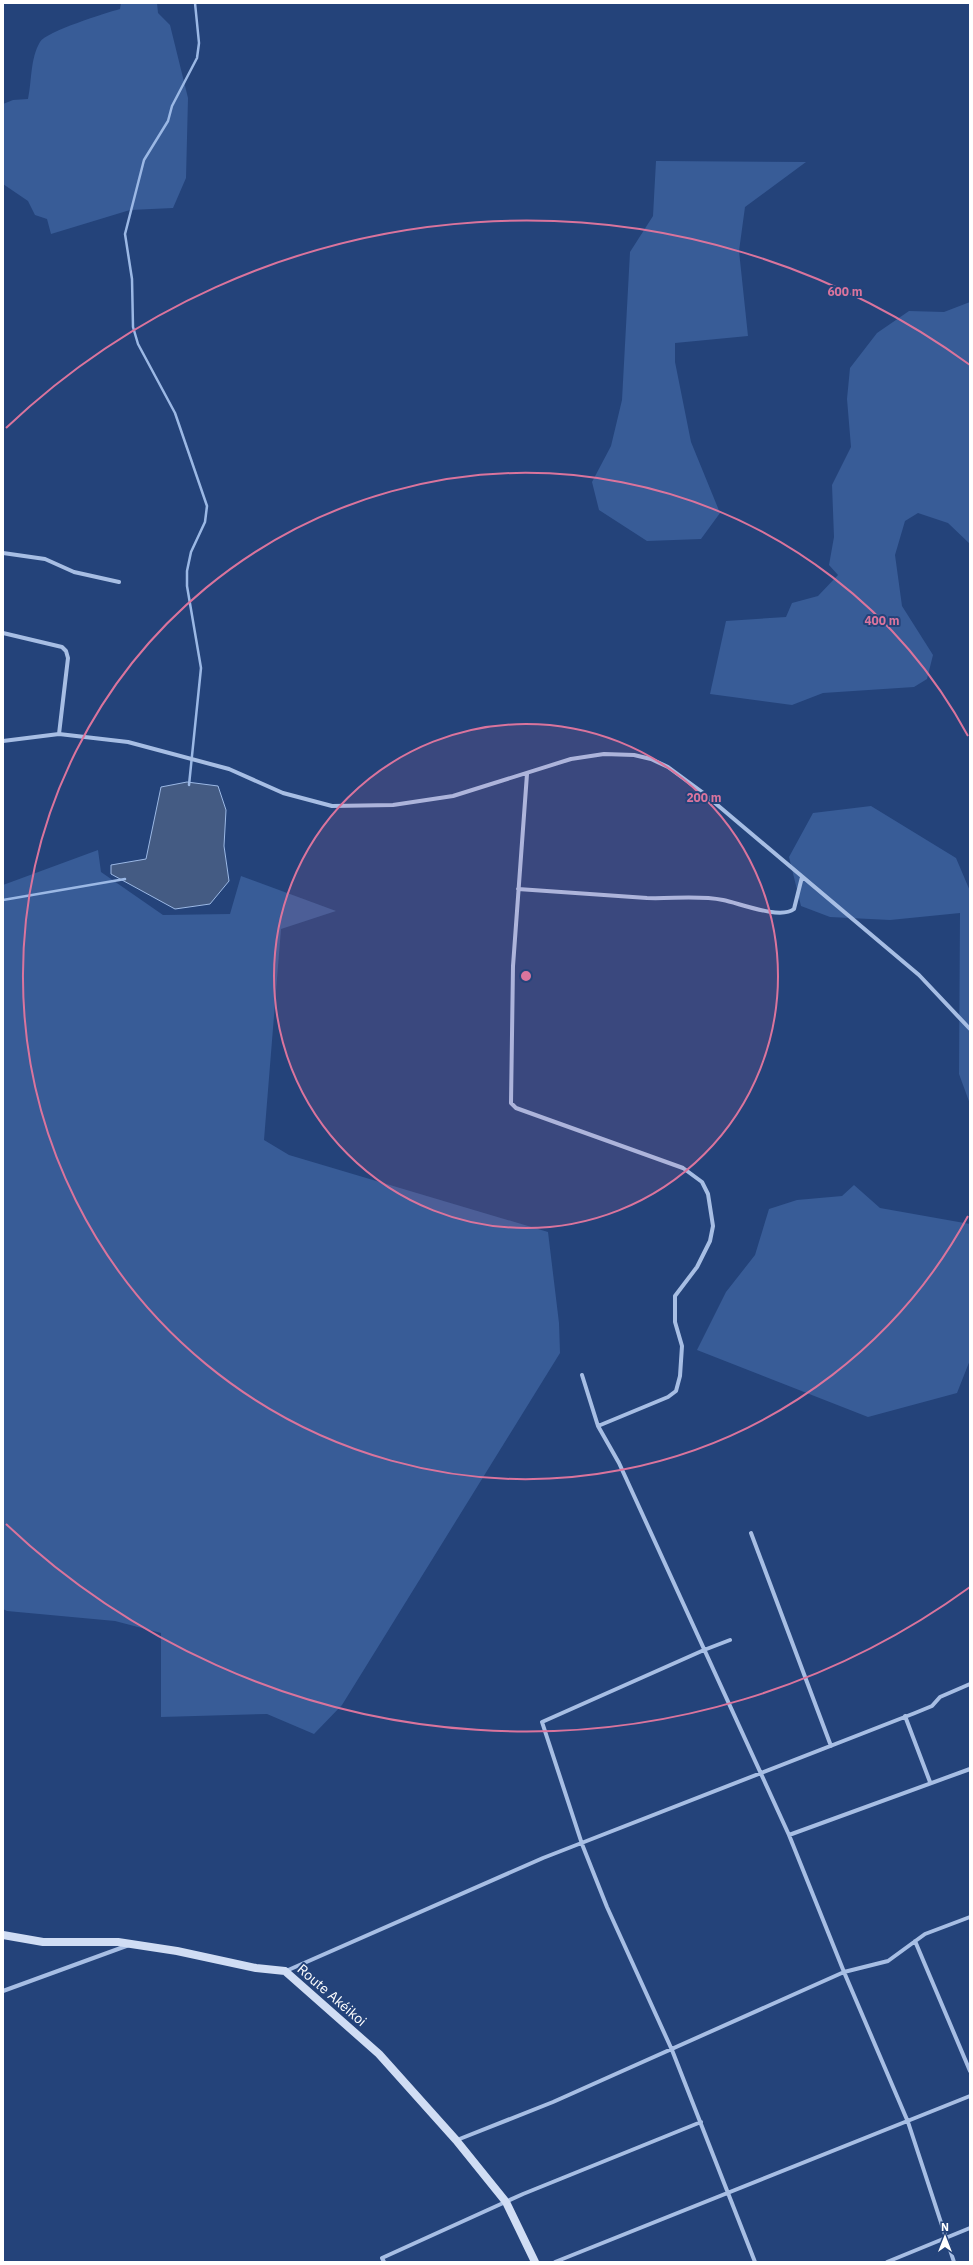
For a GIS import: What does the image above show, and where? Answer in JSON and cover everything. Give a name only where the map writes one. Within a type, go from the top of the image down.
[{"type":"street","points":[[3,553],[45,559],[74,572],[119,582]]},
{"type":"street","points":[[3,633],[62,647],[66,651],[68,658],[59,734]]},
{"type":"street","points":[[3,741],[59,734],[128,742],[229,769],[283,793],[332,806],[393,805],[453,796],[571,759],[604,754],[634,755],[651,758],[683,777],[919,975],[970,1029]]},
{"type":"street","points":[[527,774],[513,966],[511,1103],[516,1108],[683,1168],[702,1182],[708,1194],[712,1208],[713,1226],[710,1241],[697,1267],[675,1296],[675,1322],[682,1346],[678,1386],[668,1398],[598,1426]]},
{"type":"street","points":[[518,889],[648,898],[706,898],[724,900],[751,908],[786,913],[794,909],[802,877]]},
{"type":"street","points":[[582,1374],[598,1426],[619,1463],[760,1775],[789,1835],[844,1972],[908,2122],[954,2262]]},
{"type":"street","points":[[751,1533],[831,1746]]},
{"type":"street","points":[[730,1640],[704,1650],[542,1722],[582,1844],[607,1907],[672,2050],[754,2262]]},
{"type":"street","points":[[285,1971],[543,1858],[760,1775],[932,1706],[940,1696],[970,1684]]},
{"type":"street","points":[[905,1716],[930,1782]]},
{"type":"street","points":[[789,1835],[930,1782],[970,1769]]},
{"type":"street","points":[[456,2140],[553,2102],[844,1972],[888,1961],[926,1934],[970,1918]]},
{"type":"street","name":"Route Akéikoi","points":[[3,1935],[43,1942],[118,1942],[177,1951],[256,1968],[285,1971],[379,2054],[456,2140],[506,2202],[535,2262]]},
{"type":"street","points":[[915,1941],[970,2071]]},
{"type":"street","points":[[3,1991],[133,1944]]},
{"type":"street","points":[[555,2262],[970,2096]]},
{"type":"street","points":[[384,2262],[382,2258],[506,2202],[700,2122]]},
{"type":"street","points":[[887,2262],[970,2228]]},
{"type":"shaded area","points":[[121,3],[157,3],[158,13],[170,25],[188,98],[186,178],[173,208],[130,210],[51,234],[47,219],[35,215],[28,201],[3,184],[3,104],[13,100],[28,99],[34,56],[40,42],[53,33],[77,23],[120,9]]},
{"type":"shaded area","points":[[656,161],[806,162],[745,207],[739,251],[748,336],[675,343],[675,362],[691,442],[720,513],[701,539],[647,541],[599,510],[592,482],[611,446],[622,400],[630,252],[653,216]]},
{"type":"shaded area","points":[[970,302],[970,544],[948,523],[918,513],[905,521],[895,555],[902,606],[933,655],[927,679],[914,687],[823,693],[792,705],[710,694],[726,621],[786,617],[792,603],[818,596],[838,575],[829,565],[834,537],[832,485],[851,447],[847,399],[850,368],[877,333],[909,311],[944,312]]},
{"type":"shaded area","points":[[187,782],[218,786],[226,810],[224,846],[229,881],[210,904],[175,909],[111,874],[111,865],[146,859],[161,787]]},
{"type":"shaded area","points":[[871,806],[956,858],[970,891],[970,1104],[959,1074],[960,913],[890,920],[830,917],[801,906],[789,857],[813,813]]},
{"type":"shaded area","points":[[98,850],[101,872],[163,915],[230,914],[241,876],[336,911],[281,929],[264,1140],[289,1155],[548,1232],[559,1323],[560,1353],[342,1705],[314,1734],[267,1714],[161,1717],[161,1633],[115,1621],[7,1611],[3,1609],[3,885]]},
{"type":"shaded area","points":[[854,1185],[880,1208],[970,1224],[970,1360],[957,1393],[868,1417],[697,1350],[726,1292],[755,1255],[769,1209],[797,1200],[842,1196]]},
{"type":"waterway","points":[[189,785],[201,668],[187,586],[187,571],[191,552],[205,522],[207,506],[175,413],[138,344],[133,327],[132,279],[125,234],[144,160],[168,121],[172,106],[197,58],[199,43],[195,3]]},
{"type":"waterway","points":[[3,900],[125,879]]}]
